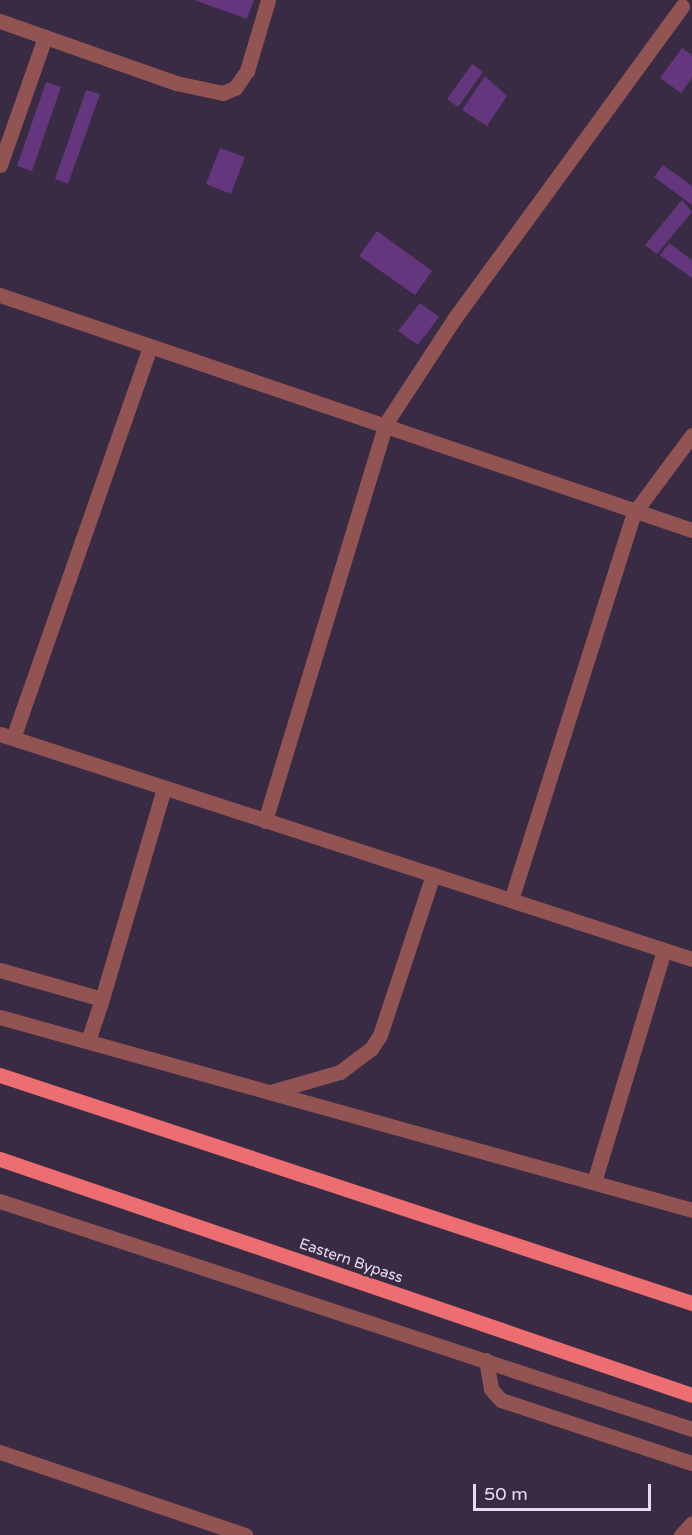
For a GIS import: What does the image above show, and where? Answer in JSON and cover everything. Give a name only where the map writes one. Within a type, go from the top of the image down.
[{"type":"main road","points":[[0,1075],[692,1303]]},
{"type":"main road","name":"Eastern Bypass","points":[[0,1159],[692,1395]]},
{"type":"street","points":[[0,21],[176,83],[223,93],[235,88],[247,71],[268,0]]},
{"type":"street","points":[[265,821],[386,423],[454,319],[683,6]]},
{"type":"street","points":[[0,165],[45,37]]},
{"type":"street","points":[[0,294],[386,423],[634,513],[692,530]]},
{"type":"street","points":[[150,346],[6,736],[692,959]]},
{"type":"street","points":[[512,900],[634,513],[692,435]]},
{"type":"street","points":[[88,1041],[164,788]]},
{"type":"street","points":[[272,1091],[340,1072],[371,1049],[380,1035],[433,874]]},
{"type":"street","points":[[594,1182],[664,950]]},
{"type":"street","points":[[0,969],[102,999]]},
{"type":"street","points":[[0,1017],[692,1210]]},
{"type":"street","points":[[0,1202],[692,1429]]},
{"type":"street","points":[[486,1360],[491,1389],[501,1400],[692,1463]]},
{"type":"street","points":[[0,1452],[245,1535]]},
{"type":"street","points":[[681,1535],[692,1523]]},
{"type":"building","points":[[194,0],[254,0],[247,19]]},
{"type":"building","points":[[682,48],[692,55],[692,78],[681,93],[660,78]]},
{"type":"building","points":[[472,64],[483,72],[458,107],[447,99]]},
{"type":"building","points":[[485,76],[507,96],[487,126],[462,110]]},
{"type":"building","points":[[46,82],[61,87],[32,171],[17,166]]},
{"type":"building","points":[[86,90],[100,94],[68,184],[55,179]]},
{"type":"building","points":[[220,148],[245,157],[231,194],[206,184]]},
{"type":"building","points":[[663,165],[692,186],[692,205],[654,177]]},
{"type":"building","points":[[682,200],[692,212],[657,254],[645,245]]},
{"type":"building","points":[[377,231],[432,271],[415,295],[359,256]]},
{"type":"building","points":[[669,243],[692,260],[692,278],[660,255]]},
{"type":"building","points":[[420,303],[439,317],[418,345],[398,331]]}]
